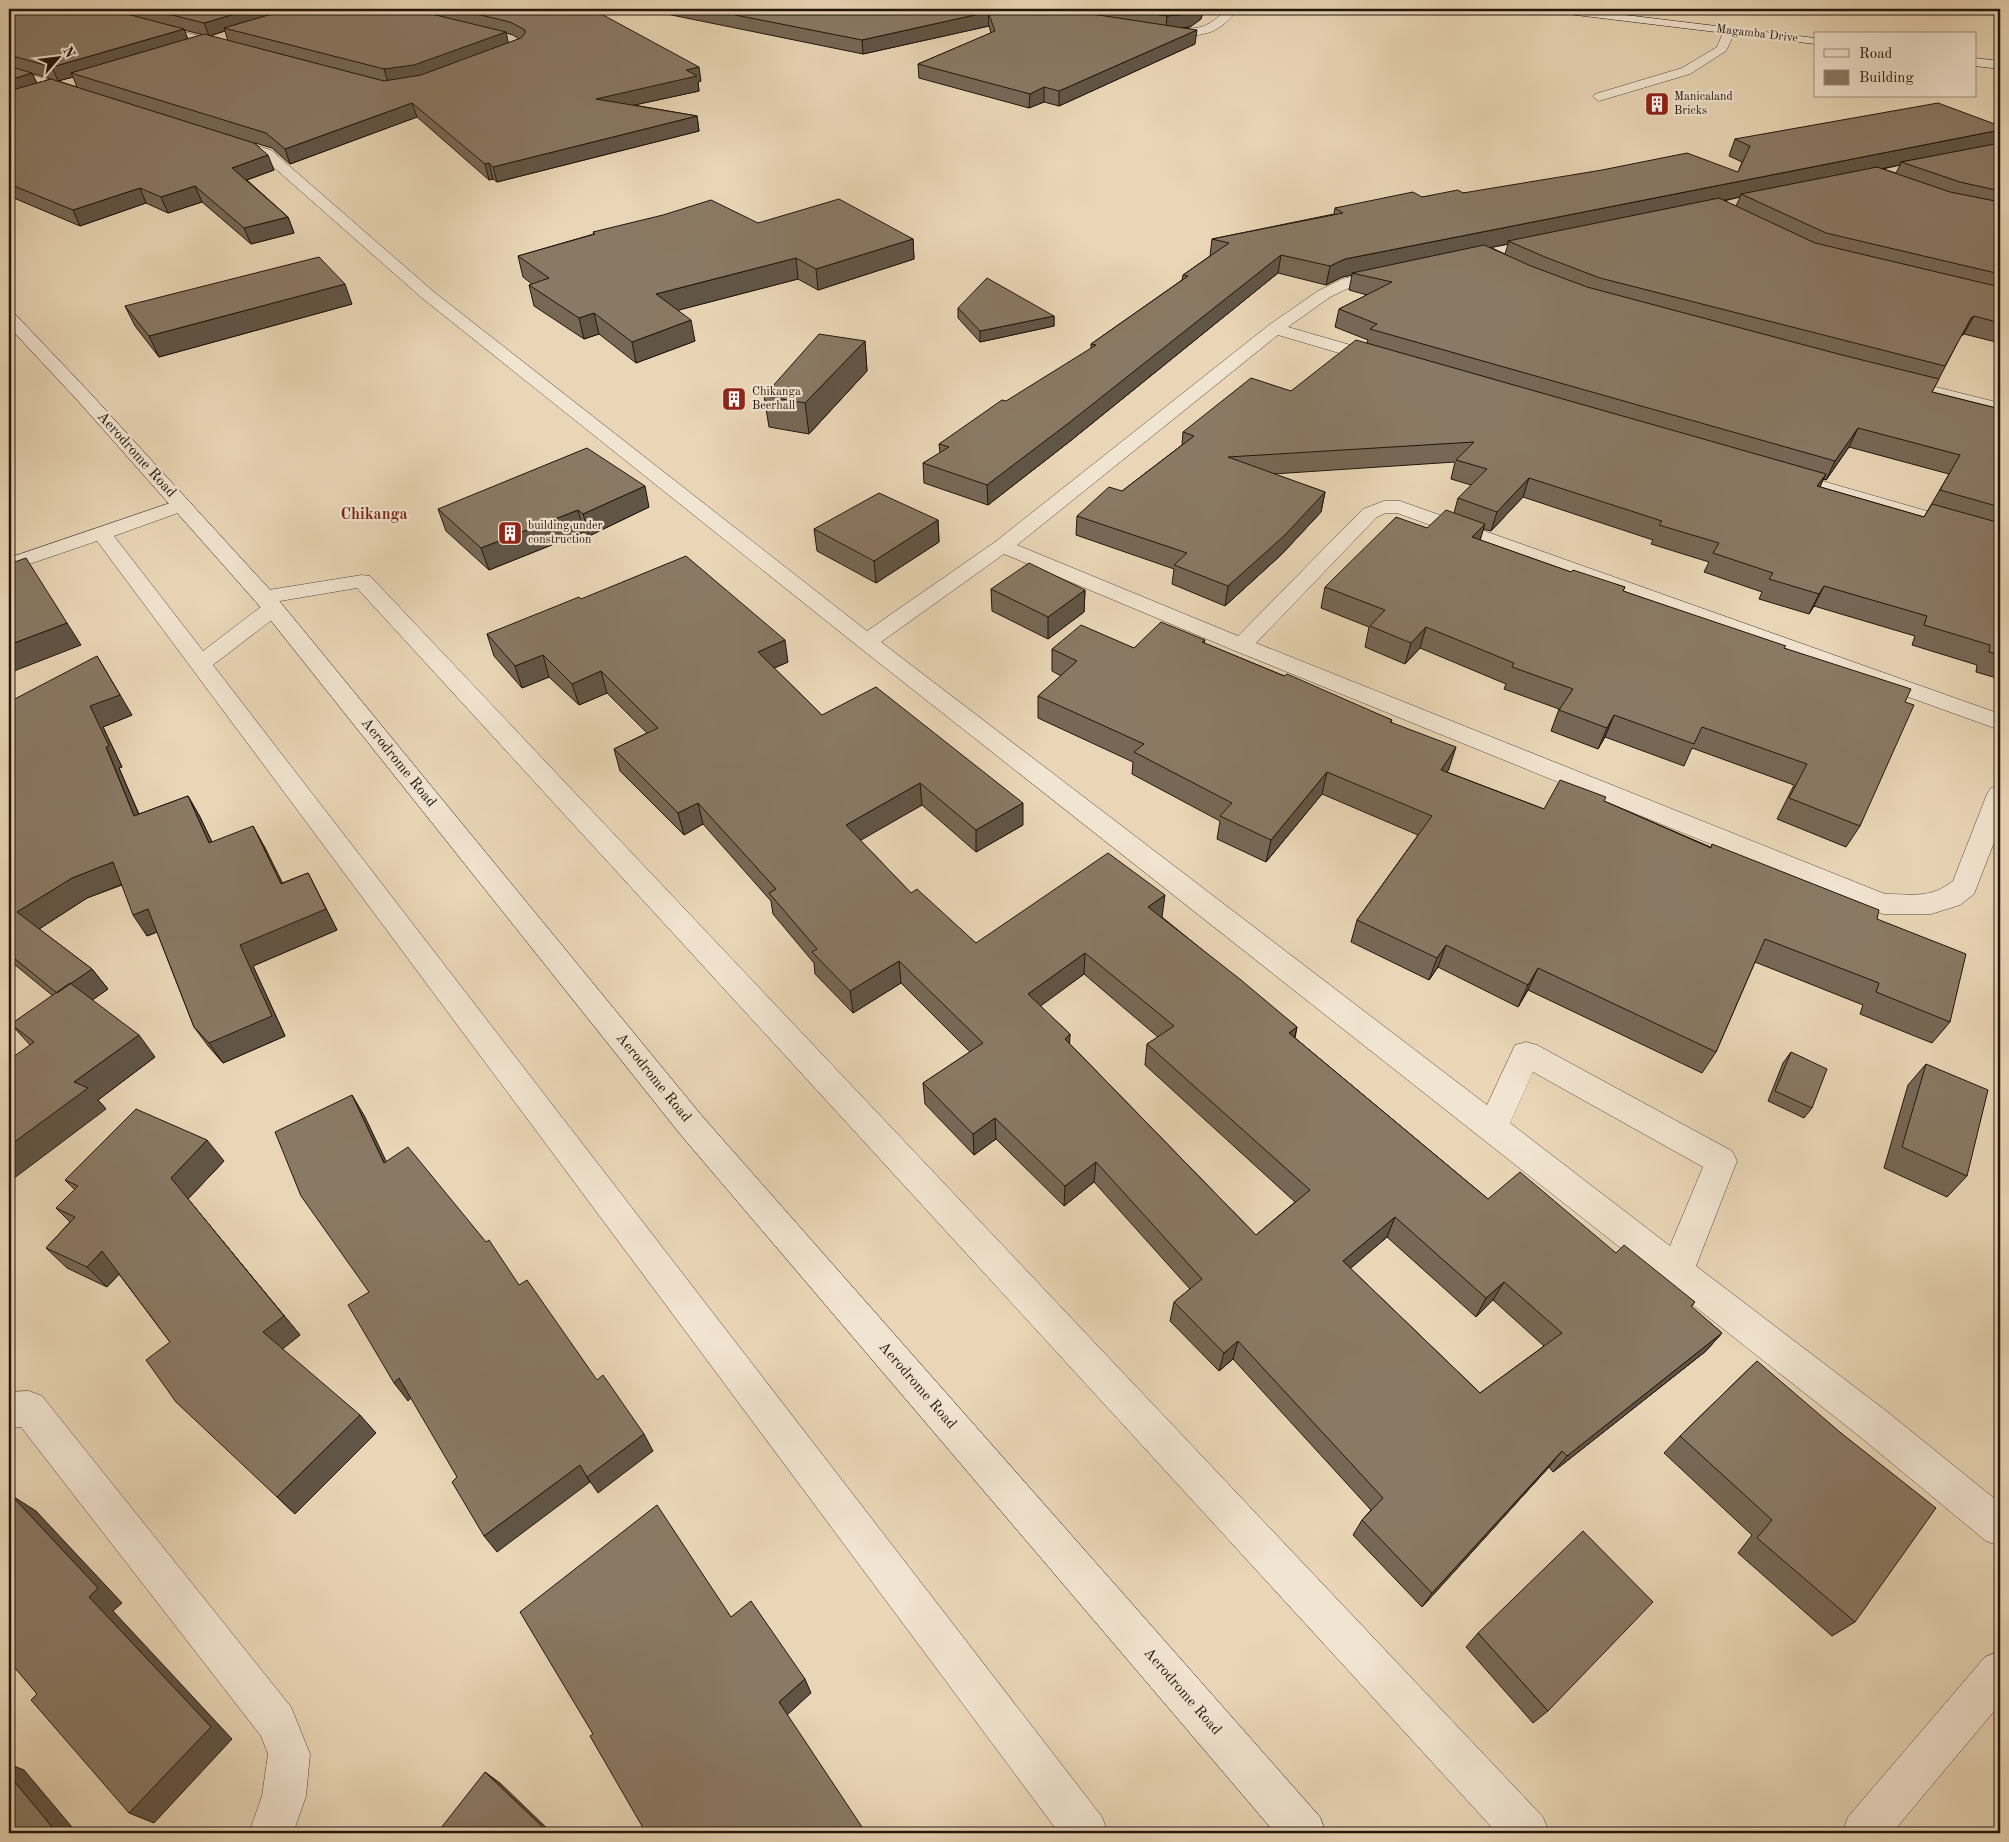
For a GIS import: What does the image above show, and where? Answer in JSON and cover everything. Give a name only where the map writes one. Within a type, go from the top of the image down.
[{"type":"street","points":[[84,9],[247,51]]},
{"type":"street","points":[[1147,31],[1180,34],[1202,31],[1211,28],[1233,9]]},
{"type":"street","name":"Magamba Drive","points":[[1551,9],[1814,41]]},
{"type":"street","points":[[1599,97],[1686,71],[1722,49],[1730,30]]},
{"type":"street","points":[[191,47],[228,36]]},
{"type":"street","points":[[1976,62],[2000,65]]},
{"type":"street","points":[[9,72],[95,99]]},
{"type":"street","points":[[34,94],[77,82]]},
{"type":"street","points":[[221,139],[266,153],[435,301],[867,642],[1872,1423],[2000,1528]]},
{"type":"street","points":[[1444,262],[1569,237]]},
{"type":"street","points":[[1482,255],[1508,267]]},
{"type":"street","points":[[867,642],[1002,546],[1275,329],[1324,294],[1348,282],[1405,270]]},
{"type":"street","name":"Aerodrome Road","points":[[9,318],[84,397],[268,603],[691,1125],[1304,1833]]},
{"type":"street","points":[[1275,329],[1399,365]]},
{"type":"street","points":[[1878,378],[2000,408]]},
{"type":"street","points":[[1771,472],[2000,538]]},
{"type":"street","points":[[9,565],[182,505]]},
{"type":"street","points":[[1241,645],[1370,513],[1380,507],[1400,507],[2000,722]]},
{"type":"street","points":[[101,533],[1086,1833]]},
{"type":"street","points":[[1002,546],[1241,645],[1883,904],[1931,904],[1950,898],[1964,888],[2000,794]]},
{"type":"street","points":[[200,664],[268,603],[362,581],[1527,1833]]},
{"type":"street","points":[[1492,1127],[1526,1054],[1721,1161],[1677,1271]]},
{"type":"street","points":[[9,1410],[29,1409],[276,1722],[289,1754],[284,1796],[271,1833]]},
{"type":"street","points":[[1864,1833],[2000,1672]]},
{"type":"building","points":[[9,9],[108,9],[184,29],[52,67],[9,55]]},
{"type":"building","points":[[148,9],[252,9],[204,23]]},
{"type":"building","points":[[289,9],[411,9],[506,32],[414,65],[384,69],[224,28]]},
{"type":"building","points":[[455,9],[592,9],[699,67],[686,70],[697,76],[596,99],[697,116],[493,167],[489,163],[485,164],[412,103],[285,149],[266,133],[71,73],[204,34],[384,81],[421,75],[521,38],[525,33],[525,30],[510,22]]},
{"type":"building","points":[[705,9],[1059,9],[1197,30],[1059,91],[1044,87],[1030,94],[918,64],[995,31],[988,12],[862,40]]},
{"type":"building","points":[[1121,9],[1198,9],[1191,14],[1167,16]]},
{"type":"building","points":[[9,66],[32,73],[9,80]]},
{"type":"building","points":[[51,79],[254,143],[268,155],[232,168],[288,217],[244,228],[195,186],[161,197],[140,188],[73,210],[9,184],[9,91]]},
{"type":"building","points":[[1938,103],[2000,126],[2000,130],[1345,259],[1330,266],[1281,255],[1070,422],[987,485],[923,463],[949,447],[939,444],[1002,400],[1006,401],[1096,345],[1091,344],[1188,276],[1183,275],[1229,243],[1212,239],[1343,213],[1335,208],[1413,192],[1422,197],[1458,190],[1463,193],[1602,170],[1687,153],[1738,172],[1750,146],[1735,139]]},
{"type":"building","points":[[2000,143],[2000,191],[1960,182],[1901,162]]},
{"type":"building","points":[[1877,167],[1950,192],[2000,202],[2000,274],[1826,233],[1741,194]]},
{"type":"building","points":[[1719,198],[1815,243],[2000,287],[2000,323],[1974,316],[1971,318],[1945,366],[1600,278],[1508,241]]},
{"type":"building","points":[[839,199],[913,239],[816,269],[796,258],[656,294],[691,320],[632,342],[594,313],[579,318],[529,285],[549,278],[518,256],[595,234],[593,232],[663,215],[711,200],[758,223]]},
{"type":"building","points":[[1484,245],[1531,266],[1587,287],[1939,379],[1932,392],[2000,409],[2000,507],[1940,490],[1960,455],[1858,428],[1835,461],[1370,329],[1377,324],[1339,309],[1392,282],[1352,273]]},
{"type":"building","points":[[319,257],[345,284],[149,336],[125,306]]},
{"type":"building","points":[[987,278],[1054,316],[980,331],[958,308]]},
{"type":"building","points":[[819,334],[865,341],[805,403],[764,396]]},
{"type":"building","points":[[1356,340],[1826,474],[1817,486],[1924,517],[1932,504],[2000,523],[2000,655],[1989,652],[1990,645],[1924,625],[1927,616],[1824,586],[1819,594],[1769,579],[1773,573],[1713,553],[1719,543],[1659,525],[1662,521],[1529,478],[1497,512],[1458,498],[1487,469],[1456,460],[1474,442],[1228,457],[1325,492],[1285,535],[1228,586],[1174,565],[1187,553],[1077,516],[1109,487],[1122,491],[1194,436],[1183,432],[1251,378],[1291,391]]},
{"type":"building","points":[[587,448],[645,486],[583,514],[578,510],[481,548],[438,509]]},
{"type":"building","points":[[879,493],[938,520],[874,561],[814,529]]},
{"type":"building","points":[[1446,510],[1485,524],[1472,537],[1571,572],[1573,570],[1625,587],[1623,591],[1786,646],[1784,648],[1911,689],[1905,702],[1914,705],[1860,826],[1789,798],[1807,764],[1702,727],[1694,744],[1614,715],[1607,728],[1559,710],[1573,689],[1512,667],[1514,663],[1426,627],[1411,643],[1370,626],[1385,610],[1325,587],[1396,517],[1427,528]]},
{"type":"building","points":[[686,556],[785,640],[758,652],[822,715],[876,687],[1023,803],[976,830],[920,783],[846,825],[911,893],[917,889],[976,943],[1108,853],[1165,895],[1148,907],[1297,1027],[1289,1033],[1488,1199],[1520,1172],[1616,1253],[1624,1245],[1695,1302],[1691,1306],[1722,1333],[1567,1456],[1562,1451],[1432,1593],[1362,1520],[1383,1498],[1238,1341],[1224,1353],[1174,1302],[1202,1279],[1096,1162],[1065,1186],[995,1118],[973,1134],[923,1083],[983,1043],[899,961],[850,991],[812,952],[817,949],[769,893],[776,889],[698,803],[678,813],[614,749],[658,728],[601,671],[572,684],[543,655],[515,666],[487,634],[579,597],[581,599]],"holes":[[[1085,953],[1174,1026],[1147,1044],[1310,1190],[1256,1235],[1065,1039],[1070,1034],[1028,994]],[[1395,1217],[1486,1298],[1504,1282],[1562,1333],[1480,1393],[1343,1261]]]},
{"type":"building","points":[[26,558],[67,623],[9,645],[9,564]]},
{"type":"building","points":[[1029,563],[1085,590],[1048,617],[991,589]]},
{"type":"building","points":[[1161,622],[1205,640],[1202,642],[1284,676],[1287,674],[1392,720],[1390,722],[1456,747],[1441,770],[1544,809],[1560,780],[1606,797],[1604,801],[1711,848],[1712,844],[1879,910],[1877,919],[1966,954],[1950,1022],[1876,992],[1879,983],[1765,939],[1716,1052],[1538,968],[1528,985],[1446,945],[1437,958],[1357,920],[1432,816],[1327,772],[1271,840],[1220,816],[1232,803],[1134,752],[1144,744],[1038,696],[1077,661],[1052,649],[1081,625],[1134,648]]},
{"type":"building","points":[[97,656],[120,695],[90,706],[109,746],[106,747],[134,816],[188,796],[209,843],[253,826],[281,884],[308,873],[326,909],[240,945],[272,1016],[209,1043],[194,1027],[148,909],[133,915],[113,862],[72,878],[17,912],[92,969],[57,993],[9,954],[9,702]]},
{"type":"building","points":[[70,983],[139,1035],[74,1082],[88,1088],[9,1146],[9,1060],[34,1042],[11,1024]]},
{"type":"building","points":[[1791,1052],[1827,1069],[1812,1108],[1775,1091]]},
{"type":"building","points":[[1926,1064],[1988,1090],[1967,1176],[1902,1147]]},
{"type":"building","points":[[352,1095],[384,1163],[408,1147],[486,1242],[489,1240],[519,1285],[527,1280],[597,1380],[603,1375],[644,1434],[587,1477],[580,1465],[484,1536],[452,1482],[457,1477],[399,1378],[394,1383],[348,1305],[369,1292],[301,1196],[275,1132]]},
{"type":"building","points":[[136,1109],[207,1140],[171,1178],[284,1316],[263,1332],[360,1415],[277,1497],[176,1402],[146,1360],[170,1342],[102,1251],[87,1267],[46,1248],[75,1217],[56,1208],[78,1186],[65,1180]]},
{"type":"building","points":[[1757,1361],[1841,1433],[1936,1508],[1855,1622],[1757,1538],[1772,1520],[1680,1436]]},
{"type":"building","points":[[11,1495],[98,1588],[89,1597],[211,1727],[129,1813],[31,1700],[37,1694],[9,1661],[9,1497]]},
{"type":"building","points":[[657,1505],[731,1617],[751,1601],[805,1679],[779,1702],[866,1833],[646,1833],[590,1736],[593,1734],[520,1612]]},
{"type":"building","points":[[1583,1531],[1653,1602],[1548,1711],[1478,1633]]},
{"type":"building","points":[[485,1772],[549,1833],[437,1833]]},
{"type":"building","points":[[9,1775],[57,1833],[9,1833]]},
{"type":"place","name":"Manicaland Bricks","points":[[1657,104]]},
{"type":"place","name":"Chikanga Beerhall","points":[[734,399]]},
{"type":"place","name":"building under construction","points":[[510,533]]},
{"type":"district","name":"Chikanga","points":[[374,515]]}]
